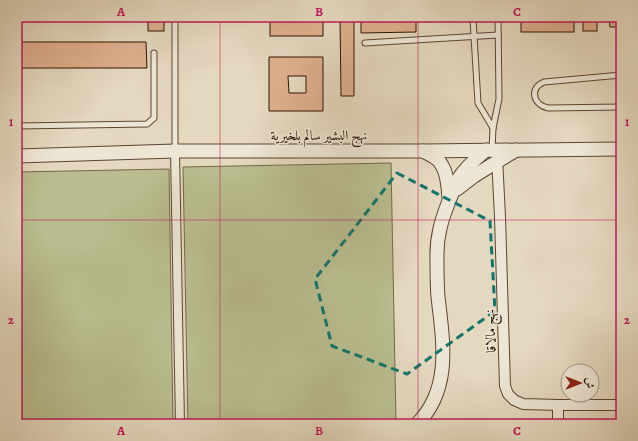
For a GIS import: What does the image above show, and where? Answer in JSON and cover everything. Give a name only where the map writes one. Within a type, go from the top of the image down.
[{"type":"street","name":"نهج البشير سالم بلخيرية","points":[[17,156],[175,151],[423,151],[493,153],[516,150],[621,149]]},
{"type":"street","points":[[175,151],[180,424]]},
{"type":"street","points":[[423,151],[437,160],[442,167],[446,177],[450,198]]},
{"type":"street","points":[[417,424],[433,402],[439,387],[443,367],[443,344],[438,294],[437,254],[437,243],[440,227],[450,198],[460,176],[470,165],[493,153]]},
{"type":"street","name":"نهج مالاقا","points":[[493,153],[500,217],[505,386],[508,394],[514,400],[523,404],[621,405]]},
{"type":"street","points":[[558,405],[558,424]]},
{"type":"lane","points":[[175,17],[175,151]]},
{"type":"lane","points":[[473,17],[478,103],[493,128]]},
{"type":"lane","points":[[493,153],[493,128],[499,99],[498,17]]},
{"type":"lane","points":[[365,43],[498,35]]},
{"type":"lane","points":[[17,126],[147,124],[154,118],[154,53]]},
{"type":"lane","points":[[621,75],[544,82],[537,86],[534,94],[540,105],[548,108],[621,107]]},
{"type":"highlighted area","points":[[397,173],[490,221],[495,311],[407,374],[332,346],[315,279]]},
{"type":"green space","points":[[391,163],[396,424],[188,424],[183,167]]},
{"type":"green space","points":[[169,169],[173,424],[17,424],[17,172]]},
{"type":"building","points":[[17,17],[147,17],[147,21],[17,21]]},
{"type":"building","points":[[148,17],[164,17],[164,31],[148,31]]},
{"type":"building","points":[[270,17],[323,17],[323,36],[270,36]]},
{"type":"building","points":[[340,17],[354,17],[354,96],[341,96]]},
{"type":"building","points":[[361,17],[416,17],[416,32],[361,33]]},
{"type":"building","points":[[521,17],[574,17],[574,32],[521,32]]},
{"type":"building","points":[[583,17],[597,17],[597,31],[583,31]]},
{"type":"building","points":[[609,17],[621,17],[621,27],[610,27]]},
{"type":"building","points":[[17,42],[146,42],[147,68],[17,68]]},
{"type":"building","points":[[269,57],[323,57],[323,111],[269,111]],"holes":[[[288,76],[306,76],[306,93],[289,93]]]}]
